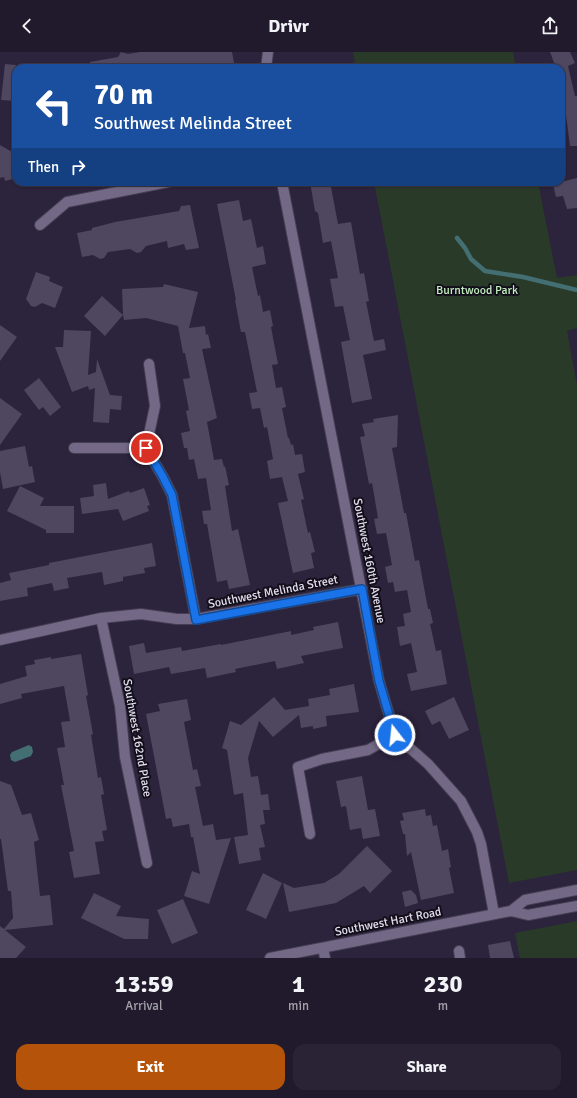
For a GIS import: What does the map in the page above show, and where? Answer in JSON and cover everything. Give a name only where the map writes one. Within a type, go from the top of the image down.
[{"type":"street","points":[[266,64],[268,52]]},
{"type":"street","points":[[40,225],[67,202],[148,186]]},
{"type":"street","name":"Southwest 160th Avenue","points":[[283,186],[379,681],[395,735]]},
{"type":"street","points":[[149,364],[155,406],[146,448],[172,495],[196,620]]},
{"type":"street","points":[[74,448],[146,448]]},
{"type":"street","name":"Southwest Melinda Street","points":[[0,640],[100,618],[141,614],[196,620],[362,589]]},
{"type":"street","name":"Southwest 162nd Place","points":[[100,618],[120,706],[125,757],[147,863]]},
{"type":"street","points":[[310,834],[298,768],[322,759],[368,750],[395,735],[428,764],[461,801],[477,832],[481,844],[494,914]]},
{"type":"street","name":"Southwest Hart Road","points":[[512,911],[525,900],[577,890]]},
{"type":"street","name":"Southwest Hart Road","points":[[270,958],[324,953],[494,914],[512,911],[528,915],[577,906]]},
{"type":"green space","points":[[353,52],[513,52],[515,64],[351,64],[355,62]]},
{"type":"green space","name":"Burntwood Park","points":[[375,186],[539,186],[557,278],[577,275],[577,328],[567,331],[577,385],[577,870],[509,883]]},
{"type":"green space","points":[[577,921],[577,958],[520,958],[515,933]]},
{"type":"shaded area","points":[[29,745],[32,747],[33,752],[31,756],[15,762],[11,760],[10,755],[12,752]]},
{"type":"building","points":[[121,52],[128,54],[140,52],[232,52],[234,64],[90,64],[90,62],[118,57]]},
{"type":"building","points":[[550,52],[570,52],[575,63],[568,66],[575,96],[577,96],[577,146],[570,146],[565,115],[565,64],[554,64]]},
{"type":"building","points":[[5,64],[12,65],[12,101],[1,100]]},
{"type":"building","points":[[0,145],[12,152],[12,179],[5,181],[4,177],[0,178]]},
{"type":"building","points":[[577,178],[577,208],[567,209],[563,196],[556,197],[553,186],[565,186],[565,181]]},
{"type":"building","points":[[311,186],[331,186],[338,224],[351,222],[360,274],[364,273],[369,301],[366,302],[374,341],[384,339],[386,350],[363,355],[372,399],[352,403],[341,342],[350,340],[343,306],[335,307],[330,279],[338,278],[331,241],[323,243],[318,213],[315,211]]},
{"type":"building","points":[[239,200],[243,221],[251,219],[257,248],[263,246],[266,264],[252,267],[263,312],[270,310],[273,326],[271,327],[278,364],[272,365],[276,388],[282,387],[286,407],[282,408],[288,438],[291,445],[293,444],[295,455],[302,454],[305,472],[298,474],[304,499],[301,500],[308,533],[310,532],[315,552],[311,553],[314,568],[293,573],[278,503],[288,501],[282,477],[270,479],[267,461],[273,459],[267,427],[264,428],[260,408],[252,409],[249,393],[257,392],[245,332],[241,332],[217,204]]},
{"type":"building","points":[[190,205],[199,248],[186,250],[184,244],[168,248],[167,241],[146,246],[141,252],[137,253],[130,249],[108,252],[104,258],[100,259],[93,255],[82,257],[77,233],[92,230],[92,228],[115,222],[179,211],[181,206]]},
{"type":"building","points":[[36,272],[50,277],[49,281],[63,287],[55,308],[42,303],[35,307],[31,306],[26,299]]},
{"type":"building","points":[[164,284],[198,292],[189,328],[205,326],[206,335],[208,334],[211,348],[202,349],[217,418],[207,422],[214,460],[222,459],[224,467],[225,466],[229,485],[225,486],[232,531],[238,529],[250,585],[229,589],[227,580],[217,582],[207,524],[204,524],[202,511],[211,510],[206,478],[198,479],[194,459],[189,460],[187,448],[184,448],[181,433],[190,431],[186,411],[189,410],[183,379],[190,378],[178,326],[146,318],[124,320],[122,289],[163,287]]},
{"type":"building","points":[[102,296],[123,315],[105,336],[84,316]]},
{"type":"building","points":[[0,325],[17,337],[0,361]]},
{"type":"building","points":[[64,330],[91,331],[88,375],[96,372],[97,359],[110,395],[122,396],[121,410],[110,409],[109,423],[93,422],[95,388],[89,390],[88,386],[72,392],[55,347],[63,347]]},
{"type":"building","points":[[39,378],[61,407],[50,416],[43,407],[39,410],[24,390]]},
{"type":"building","points":[[0,398],[22,414],[0,445]]},
{"type":"building","points":[[398,415],[397,447],[392,448],[404,513],[406,513],[415,561],[419,560],[428,609],[430,609],[433,623],[430,624],[436,651],[441,650],[447,684],[411,691],[407,674],[417,672],[411,643],[400,646],[397,627],[405,626],[403,614],[411,612],[407,590],[395,592],[393,582],[388,583],[385,567],[392,565],[386,533],[377,534],[374,519],[378,518],[372,483],[369,484],[360,437],[365,436],[362,424],[374,422],[373,419]]},
{"type":"building","points":[[25,446],[29,467],[32,466],[35,482],[3,489],[0,472],[0,451]]},
{"type":"building","points":[[106,483],[108,499],[129,491],[130,493],[144,488],[150,505],[147,506],[149,511],[123,521],[118,509],[82,514],[80,498],[94,496],[93,485]]},
{"type":"building","points":[[20,486],[44,498],[40,506],[74,506],[74,533],[46,533],[46,530],[7,511]]},
{"type":"building","points":[[152,543],[156,566],[144,568],[145,573],[123,577],[123,581],[104,585],[102,572],[67,578],[69,588],[54,591],[52,583],[27,588],[28,596],[0,601],[0,583],[11,580],[9,573],[49,565],[49,563]]},
{"type":"building","points":[[338,622],[343,648],[301,656],[304,663],[277,669],[275,661],[235,669],[236,672],[207,678],[205,668],[171,674],[169,667],[134,674],[129,646],[144,643],[146,653],[181,647],[182,651],[291,631],[291,635],[314,630],[313,627]]},
{"type":"building","points":[[81,654],[88,695],[86,696],[93,734],[91,735],[98,778],[101,777],[104,794],[101,795],[107,830],[102,831],[104,841],[95,842],[100,874],[74,878],[69,852],[74,851],[61,785],[64,785],[57,748],[65,747],[61,722],[70,721],[64,686],[21,694],[22,698],[0,704],[0,684],[27,676],[25,666],[35,664],[34,660]]},
{"type":"building","points":[[354,684],[359,712],[326,716],[327,726],[313,729],[313,726],[301,728],[299,715],[273,737],[259,721],[248,758],[251,777],[258,776],[261,795],[268,794],[270,810],[263,810],[265,824],[260,825],[265,847],[259,848],[261,860],[239,864],[234,837],[248,835],[243,793],[234,795],[227,750],[222,748],[230,721],[241,725],[274,697],[285,710],[309,706],[308,699],[330,695],[329,689]]},
{"type":"building","points":[[454,697],[469,730],[449,739],[440,721],[432,725],[425,711]]},
{"type":"building","points":[[187,699],[191,720],[184,722],[193,770],[197,769],[201,786],[195,787],[203,826],[213,824],[216,840],[231,838],[209,904],[184,896],[192,871],[200,874],[193,837],[191,837],[189,824],[173,827],[171,818],[166,819],[146,714],[160,711],[158,704]]},
{"type":"building","points":[[362,776],[368,810],[375,809],[380,836],[363,839],[361,828],[350,830],[346,806],[341,807],[336,781]]},
{"type":"building","points":[[0,781],[11,785],[22,815],[31,813],[39,840],[34,842],[40,896],[50,895],[53,925],[5,930],[26,947],[16,958],[0,958],[0,926],[4,929],[13,918],[11,891],[8,891],[0,839]]},
{"type":"building","points":[[425,809],[426,816],[431,815],[433,826],[437,825],[442,851],[448,849],[451,867],[449,868],[454,893],[421,900],[411,852],[407,856],[405,834],[403,834],[400,821],[404,820],[402,813]]},
{"type":"building","points":[[367,846],[392,871],[370,893],[364,886],[336,903],[289,912],[283,883],[294,888],[324,883],[339,874]]},
{"type":"building","points":[[263,873],[282,883],[266,919],[246,910]]},
{"type":"building","points":[[411,890],[416,895],[418,903],[405,907],[402,892]]},
{"type":"building","points":[[94,893],[121,906],[116,916],[149,919],[148,939],[124,939],[81,918]]},
{"type":"building","points":[[183,899],[198,933],[172,944],[157,910]]},
{"type":"building","points":[[510,941],[514,958],[490,958],[488,945]]},
{"type":"waterway","points":[[457,238],[471,259],[485,271],[523,277],[577,290]]},
{"type":"route","points":[[146,448],[172,495],[196,620],[362,589],[379,681],[395,735]]}]
